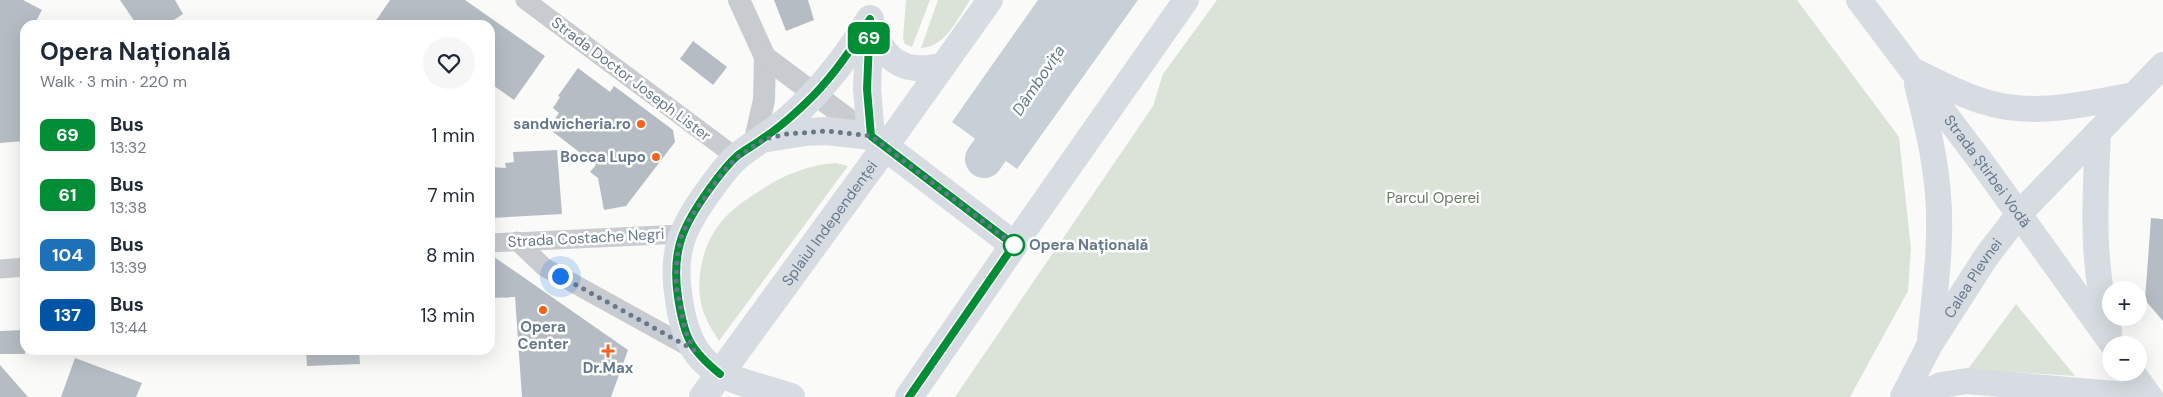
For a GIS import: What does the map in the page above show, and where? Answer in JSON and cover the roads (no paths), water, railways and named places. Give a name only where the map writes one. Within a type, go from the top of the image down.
[{"type":"main road","name":"Splaiul Independenței","points":[[704,397],[878,141],[944,65],[990,0]]},
{"type":"main road","points":[[909,397],[1186,0]]},
{"type":"main road","name":"Strada Știrbei Vodă","points":[[1859,0],[1914,71],[2107,336]]},
{"type":"main road","points":[[871,9],[867,89],[878,141]]},
{"type":"main road","points":[[871,9],[875,36],[881,48],[895,61],[914,68],[944,65]]},
{"type":"main road","points":[[694,397],[697,378],[694,350],[685,330],[676,285],[677,257],[682,234],[708,192],[751,147],[782,125],[814,94],[853,47],[871,9]]},
{"type":"main road","name":"Calea Plevnei","points":[[1903,397],[1929,346],[1986,257],[2019,214],[2163,65]]},
{"type":"main road","points":[[1914,71],[1983,102],[2026,109],[2067,107],[2134,95]]},
{"type":"main road","points":[[1914,71],[1930,137],[1938,196],[1938,265],[1929,346]]},
{"type":"main road","points":[[751,147],[787,134],[826,131],[878,141],[1014,245]]},
{"type":"main road","points":[[2098,132],[2094,240],[2101,300],[2111,336]]},
{"type":"main road","points":[[694,350],[720,374],[791,397]]},
{"type":"main road","points":[[1916,397],[1940,385],[1967,381],[2150,397]]},
{"type":"main road","points":[[2138,381],[2150,397]]},
{"type":"street","name":"Strada Doctor Joseph Lister","points":[[525,0],[751,147]]},
{"type":"street","points":[[739,0],[765,56],[764,100],[751,147]]},
{"type":"street","points":[[765,56],[878,141]]},
{"type":"street","name":"Strada Costache Negri","points":[[495,243],[682,234]]},
{"type":"street","points":[[517,241],[544,267],[694,350]]},
{"type":"street","points":[[0,269],[20,267]]},
{"type":"water","points":[[1038,0],[1138,0],[1017,169],[952,122]]},
{"type":"waterway","name":"Dâmbovița","points":[[984,159],[1019,108]]},
{"type":"place","name":"sandwicheria.ro","points":[[641,124]]},
{"type":"place","name":"Bocca Lupo","points":[[656,157]]},
{"type":"place","name":"Opera Națională","points":[[1014,245]]},
{"type":"place","name":"Opera Center","points":[[543,310]]},
{"type":"place","name":"Dr.Max","points":[[608,351]]},
{"type":"park label","name":"Parcul Operei","points":[[1433,198]]}]
